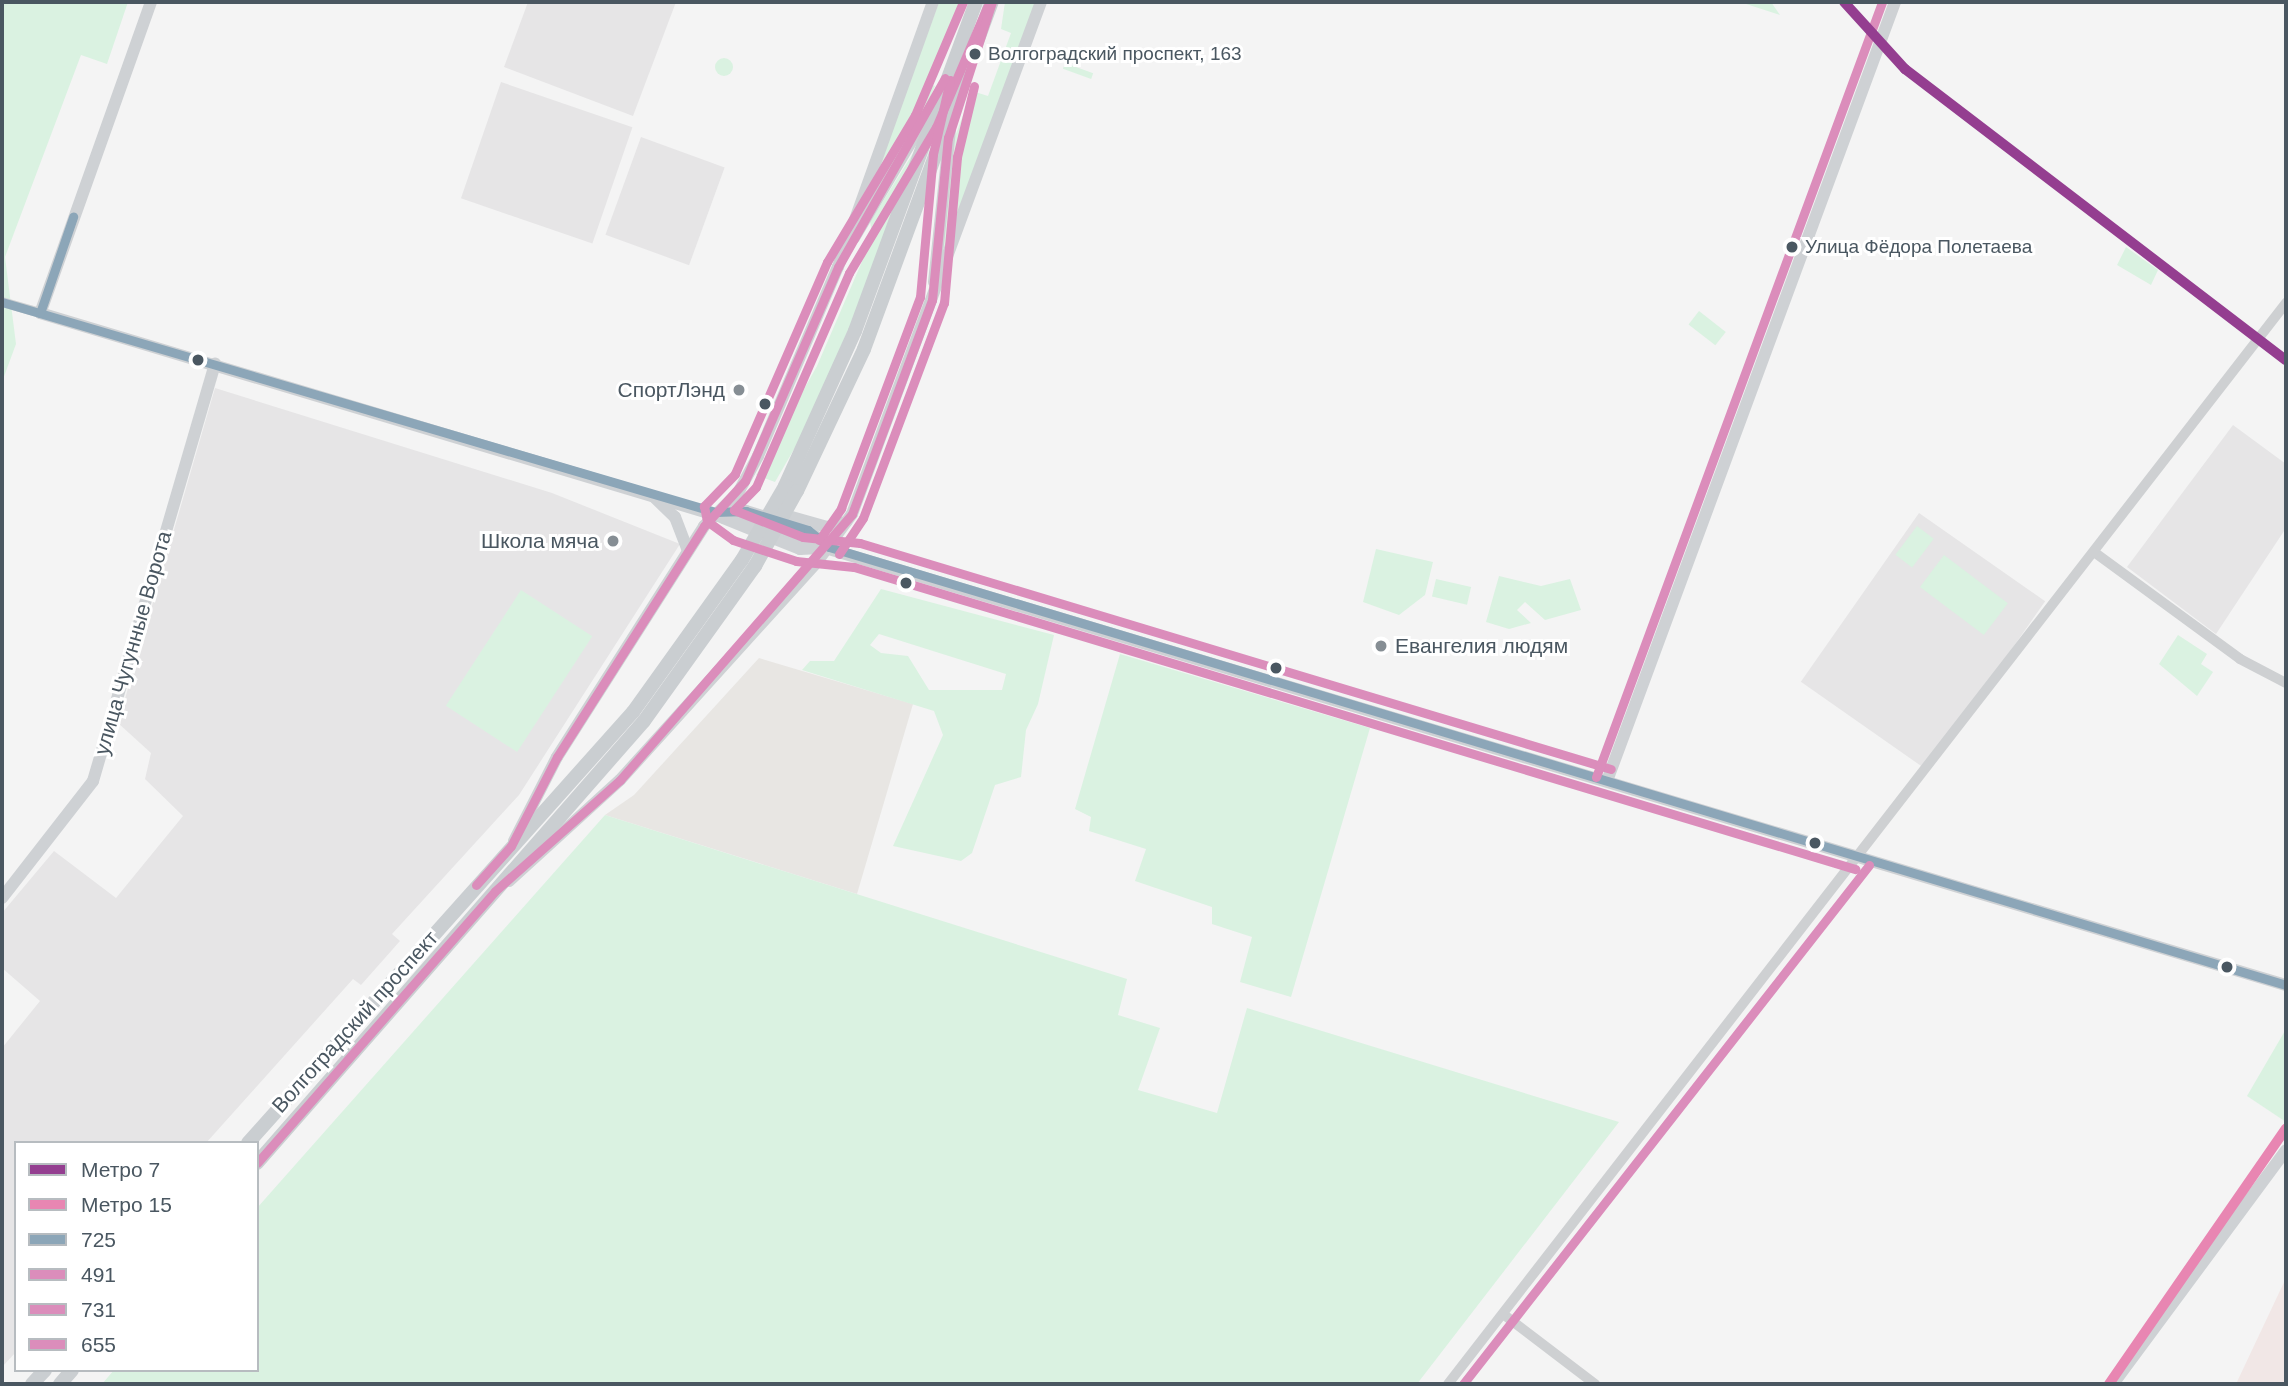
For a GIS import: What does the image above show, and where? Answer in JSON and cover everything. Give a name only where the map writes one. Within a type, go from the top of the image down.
[{"type":"main road","points":[[151,2],[40,313],[715,512],[746,511],[808,530],[829,547]]},
{"type":"main road","points":[[511,846],[557,757],[688,551],[715,512],[738,493],[838,267],[933,2]]},
{"type":"main road","name":"Волгоградский проспект","points":[[791,488],[855,331],[976,2]]},
{"type":"main road","name":"Волгоградский проспект","points":[[259,1161],[671,688],[749,563],[864,349],[992,2]]},
{"type":"main road","points":[[495,891],[620,780],[829,547],[846,522],[932,300],[1041,2]]},
{"type":"main road","points":[[1606,781],[1895,2]]},
{"type":"main road","points":[[838,267],[915,141],[956,56]]},
{"type":"main road","points":[[932,300],[945,155],[960,90]]},
{"type":"main road","name":"улица Чугунные Ворота","points":[[2,898],[93,781],[215,363]]},
{"type":"main road","points":[[649,493],[675,517],[688,551]]},
{"type":"main road","points":[[738,493],[753,505],[827,527],[846,522]]},
{"type":"main road","points":[[715,512],[738,529],[800,549],[829,547],[2286,985]]},
{"type":"main road","name":"Волгоградский проспект","points":[[250,1141],[633,712],[749,563]]},
{"type":"main road","points":[[2113,1384],[2286,1150]]},
{"type":"street","points":[[2,302],[40,313]]},
{"type":"street","points":[[1448,1384],[2286,303]]},
{"type":"street","points":[[2094,552],[2240,659],[2286,683]]},
{"type":"street","points":[[1503,1314],[1595,1384]]},
{"type":"shaded area","points":[[528,2],[676,2],[633,116],[504,67]]},
{"type":"shaded area","points":[[501,82],[632,127],[592,244],[461,198]]},
{"type":"shaded area","points":[[641,137],[725,167],[689,265],[605,235]]},
{"type":"shaded area","points":[[215,388],[552,493],[680,544],[519,795],[392,934],[400,941],[361,985],[353,979],[208,1141],[14,1141],[14,1354],[2,1367],[2,1048],[40,1001],[2,968],[2,913],[54,851],[116,898],[183,816],[145,779],[151,753],[118,723]]},
{"type":"shaded area","points":[[2233,425],[2286,464],[2286,528],[2216,634],[2127,567]]},
{"type":"shaded area","points":[[1919,513],[2045,601],[1927,770],[1801,682]]},
{"type":"shaded area","points":[[759,658],[913,704],[857,894],[605,815],[634,795]]},
{"type":"shaded area","points":[[2286,1278],[2286,1384],[2236,1384]]},
{"type":"green space","points":[[2,2],[128,2],[107,64],[81,55],[5,257],[16,344],[2,382]]},
{"type":"green space","points":[[939,2],[959,2],[929,83],[935,86],[918,129],[859,219]]},
{"type":"green space","points":[[1005,2],[1037,2],[947,248],[940,248],[950,150],[972,91],[988,96],[1011,33],[1001,29]]},
{"type":"green space","points":[[1740,2],[1771,2],[1780,15]]},
{"type":"green space","points":[[720,58],[728,58],[733,67],[731,74],[720,76],[715,71],[715,63]]},
{"type":"green space","points":[[1065,63],[1093,73],[1091,79],[1063,69]]},
{"type":"green space","points":[[915,150],[862,298],[804,432],[775,482],[756,475],[817,366],[873,236],[870,222]]},
{"type":"green space","points":[[2126,247],[2158,270],[2151,285],[2117,265]]},
{"type":"green space","points":[[1699,311],[1726,332],[1715,345],[1689,324]]},
{"type":"green space","points":[[1917,526],[1934,539],[1912,567],[1895,555]]},
{"type":"green space","points":[[1376,549],[1433,562],[1425,595],[1399,615],[1363,602]]},
{"type":"green space","points":[[1944,555],[2008,603],[1984,635],[1920,587]]},
{"type":"green space","points":[[1499,576],[1541,586],[1570,579],[1581,610],[1545,620],[1525,602],[1517,610],[1531,623],[1509,629],[1486,622]]},
{"type":"green space","points":[[1436,579],[1471,587],[1467,605],[1432,597]]},
{"type":"green space","points":[[881,589],[1054,635],[1038,704],[1026,730],[1021,777],[995,785],[972,853],[961,861],[893,846],[943,735],[934,711],[802,670],[810,661],[834,661]],"holes":[[[879,634],[1006,674],[1002,690],[929,690],[908,656],[881,653],[870,645]]]},
{"type":"green space","points":[[521,590],[592,636],[517,752],[446,706]]},
{"type":"green space","points":[[2178,635],[2207,654],[2201,664],[2213,672],[2197,696],[2159,664]]},
{"type":"green space","points":[[1120,654],[1370,728],[1291,997],[1240,982],[1252,937],[1212,924],[1212,907],[1135,881],[1146,849],[1089,831],[1091,817],[1075,809]]},
{"type":"green space","points":[[605,815],[1127,979],[1118,1015],[1160,1028],[1138,1090],[1217,1113],[1247,1008],[1619,1122],[1417,1384],[102,1384],[112,1372],[259,1372],[259,1206]]},
{"type":"green space","points":[[2286,1029],[2286,1122],[2247,1096]]},
{"type":"metro line","name":"7","points":[[1844,2],[1905,69],[2286,360]]},
{"type":"metro line","name":"15","points":[[2109,1384],[2286,1128]]},
{"type":"transit line","name":"491","points":[[963,2],[915,115],[827,262],[735,474],[704,506],[707,521],[733,540],[796,561],[854,567],[1855,869]]},
{"type":"transit line","name":"655","points":[[259,1161],[495,891],[620,780],[852,514],[932,300],[948,138],[992,2]]},
{"type":"transit line","name":"731","points":[[1596,777],[1882,2]]},
{"type":"transit line","name":"731","points":[[987,7],[936,127],[849,273],[756,487],[734,510],[803,537],[860,543],[1611,769]]},
{"type":"transit line","name":"655","points":[[476,885],[511,846],[557,757],[704,526],[745,481],[838,267],[945,78]]},
{"type":"transit line","name":"731","points":[[819,540],[841,508],[920,297],[933,154],[950,80]]},
{"type":"transit line","name":"491","points":[[839,554],[863,518],[944,303],[957,157],[974,86]]},
{"type":"transit line","name":"725","points":[[40,313],[73,217]]},
{"type":"transit line","name":"725","points":[[2,302],[715,512],[746,511],[808,530],[829,547],[2286,985]]},
{"type":"transit line","name":"491","points":[[1463,1384],[1869,865]]},
{"type":"place","name":"Волгоградский проспект, 163","points":[[975,54]]},
{"type":"place","name":"Улица Фёдора Полетаева","points":[[1792,247]]},
{"type":"place","name":"СпортЛэнд","points":[[739,390]]},
{"type":"place","name":"Школа мяча","points":[[613,541]]},
{"type":"place","name":"Евангелия людям","points":[[1381,646]]}]
